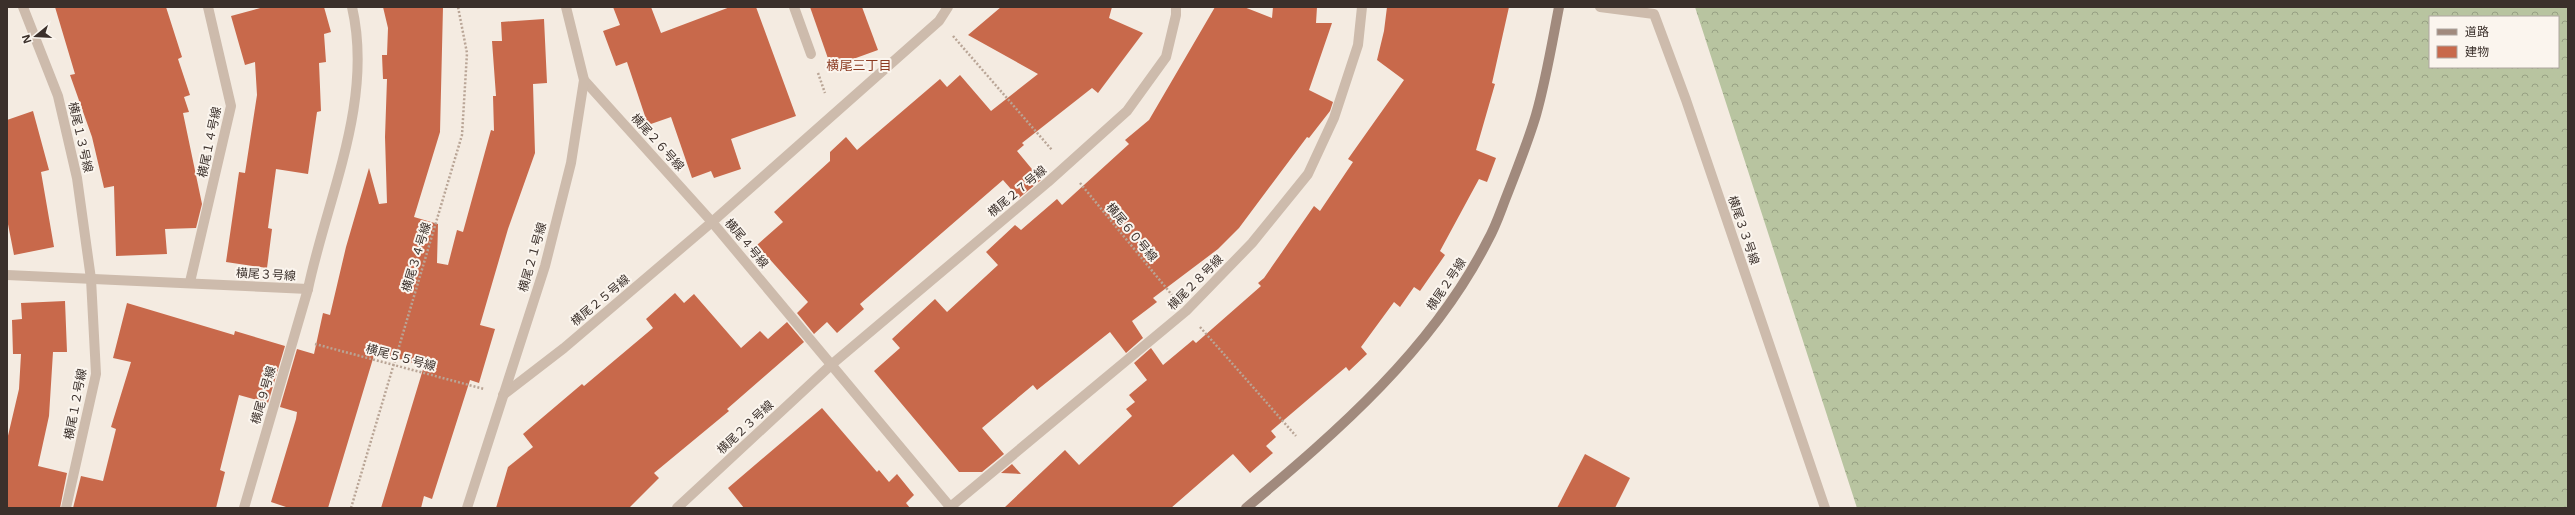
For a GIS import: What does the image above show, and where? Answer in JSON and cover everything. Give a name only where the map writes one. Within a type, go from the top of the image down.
[{"type":"street","name":"横尾１３号線","points":[[23,7],[58,96],[77,178],[91,279]]},
{"type":"street","name":"横尾１４号線","points":[[190,282],[231,106],[208,7]]},
{"type":"street","name":"横尾３号線","points":[[7,275],[190,282],[308,289],[316,247],[349,137],[358,63],[352,7]]},
{"type":"street","name":"横尾２１号線","points":[[467,508],[545,266],[570,163],[584,80],[566,7]]},
{"type":"street","points":[[794,7],[811,54]]},
{"type":"street","name":"横尾４号線","points":[[948,7],[939,21],[712,222],[950,508]]},
{"type":"street","name":"横尾２７号線","points":[[831,365],[1066,166],[1127,111],[1166,57],[1176,15],[1176,7]]},
{"type":"street","name":"横尾２８号線","points":[[950,508],[1186,311],[1252,243],[1308,174],[1334,118],[1358,44],[1362,7]]},
{"type":"street","name":"横尾２号線","points":[[1246,508],[1312,453],[1389,378],[1434,325],[1478,260],[1489,239],[1536,115],[1558,7]]},
{"type":"street","name":"横尾３３号線","points":[[1600,7],[1654,14],[1686,100],[1825,508]]},
{"type":"street","name":"横尾２６号線","points":[[584,80],[712,222]]},
{"type":"street","name":"横尾２５号線","points":[[503,395],[564,348],[712,222]]},
{"type":"street","name":"横尾１２号線","points":[[66,508],[96,374],[91,279]]},
{"type":"street","name":"横尾９号線","points":[[244,508],[308,289]]},
{"type":"street","name":"横尾２３号線","points":[[677,508],[831,365]]},
{"type":"path","name":"横尾３４号線","points":[[351,508],[462,135],[467,53],[458,7]]},
{"type":"path","name":"横尾６０号線","points":[[939,21],[1066,166],[1186,311],[1312,453]]},
{"type":"path","points":[[811,54],[833,115]]},
{"type":"path","name":"横尾５５号線","points":[[293,338],[503,395]]},
{"type":"green space","points":[[1695,7],[2568,7],[2568,508],[1857,508]]},
{"type":"building","points":[[55,7],[166,7],[182,57],[178,59],[190,95],[184,97],[189,112],[183,113],[202,204],[196,228],[165,229],[167,254],[116,256],[114,186],[104,188],[92,137],[70,75],[75,74]]},
{"type":"building","points":[[264,7],[324,7],[331,32],[324,34],[326,62],[319,63],[321,111],[317,112],[308,174],[276,169],[268,228],[272,229],[267,268],[226,262],[239,172],[245,173],[257,95],[255,62],[245,65],[231,16]]},
{"type":"building","points":[[383,7],[443,7],[440,132],[414,217],[438,224],[437,263],[448,265],[457,230],[463,232],[491,130],[494,131],[493,96],[496,96],[492,41],[502,41],[501,22],[544,19],[547,83],[533,84],[535,153],[508,229],[480,325],[495,329],[479,383],[470,380],[432,499],[424,496],[421,508],[381,508],[424,366],[375,352],[328,508],[289,508],[271,502],[296,419],[297,412],[280,407],[297,349],[314,354],[323,313],[330,315],[346,247],[369,168],[379,204],[387,203],[385,137],[387,79],[383,79],[382,55],[387,55],[388,28]]},
{"type":"building","points":[[613,7],[651,7],[661,33],[730,7],[756,7],[796,116],[731,139],[741,169],[714,178],[711,171],[692,178],[671,117],[648,125],[627,62],[616,66],[603,31],[620,25]]},
{"type":"building","points":[[810,7],[862,7],[878,50],[831,67]]},
{"type":"building","points":[[1001,7],[1112,7],[1109,18],[1143,33],[1098,93],[1092,88],[1022,143],[1024,145],[1017,151],[1041,180],[1019,198],[1003,180],[860,304],[864,309],[837,333],[827,322],[814,334],[797,313],[808,302],[757,245],[783,222],[774,212],[830,161],[830,152],[846,137],[857,150],[940,79],[947,87],[960,75],[991,111],[1038,74],[968,35]]},
{"type":"building","points":[[1215,7],[1244,7],[1272,18],[1273,7],[1317,7],[1316,23],[1332,23],[1309,90],[1333,102],[1330,111],[1309,138],[1307,137],[1239,228],[1218,249],[1153,298],[1157,302],[1132,321],[1143,338],[1126,353],[1110,332],[1037,390],[1033,385],[982,428],[1004,454],[982,472],[959,472],[874,371],[900,348],[892,339],[935,299],[947,312],[998,265],[986,252],[1015,225],[1021,230],[1057,199],[1062,205],[1129,144],[1125,140],[1149,120]]},
{"type":"building","points":[[1387,7],[1509,7],[1492,83],[1495,84],[1476,150],[1496,158],[1487,182],[1479,179],[1440,251],[1445,255],[1420,291],[1414,287],[1400,307],[1394,302],[1361,347],[1367,354],[1349,371],[1346,367],[1271,431],[1276,437],[1266,446],[1273,453],[1250,473],[1233,454],[1171,508],[1004,508],[1065,450],[1079,465],[1132,416],[1126,409],[1135,402],[1129,395],[1147,380],[1134,363],[1151,348],[1163,365],[1193,340],[1196,343],[1261,286],[1258,283],[1264,278],[1314,206],[1320,211],[1353,162],[1348,159],[1404,80],[1377,60],[1384,31]]},
{"type":"building","points":[[33,111],[49,170],[41,172],[54,247],[14,255],[7,219],[7,120]]},
{"type":"building","points":[[675,293],[684,303],[694,294],[741,348],[760,331],[768,339],[787,322],[804,342],[727,409],[729,411],[654,473],[659,478],[629,508],[496,508],[508,467],[533,447],[523,434],[582,384],[584,386],[653,328],[646,319]]},
{"type":"building","points":[[65,301],[67,352],[53,352],[49,416],[38,466],[67,473],[60,508],[7,508],[7,440],[19,389],[21,354],[13,354],[12,320],[22,319],[21,303]]},
{"type":"building","points":[[127,303],[234,335],[235,331],[285,346],[268,403],[239,395],[220,470],[225,472],[216,508],[73,508],[81,476],[103,481],[116,429],[111,427],[131,362],[113,358]]},
{"type":"building","points":[[822,408],[877,472],[879,470],[889,482],[897,474],[914,495],[906,503],[910,508],[744,508],[728,488]]},
{"type":"building","points":[[1585,454],[1630,478],[1615,508],[1557,508]]},
{"type":"building","points":[[1012,464],[1021,474],[1001,473]]},
{"type":"district","name":"横尾三丁目","points":[[859,65]]}]
